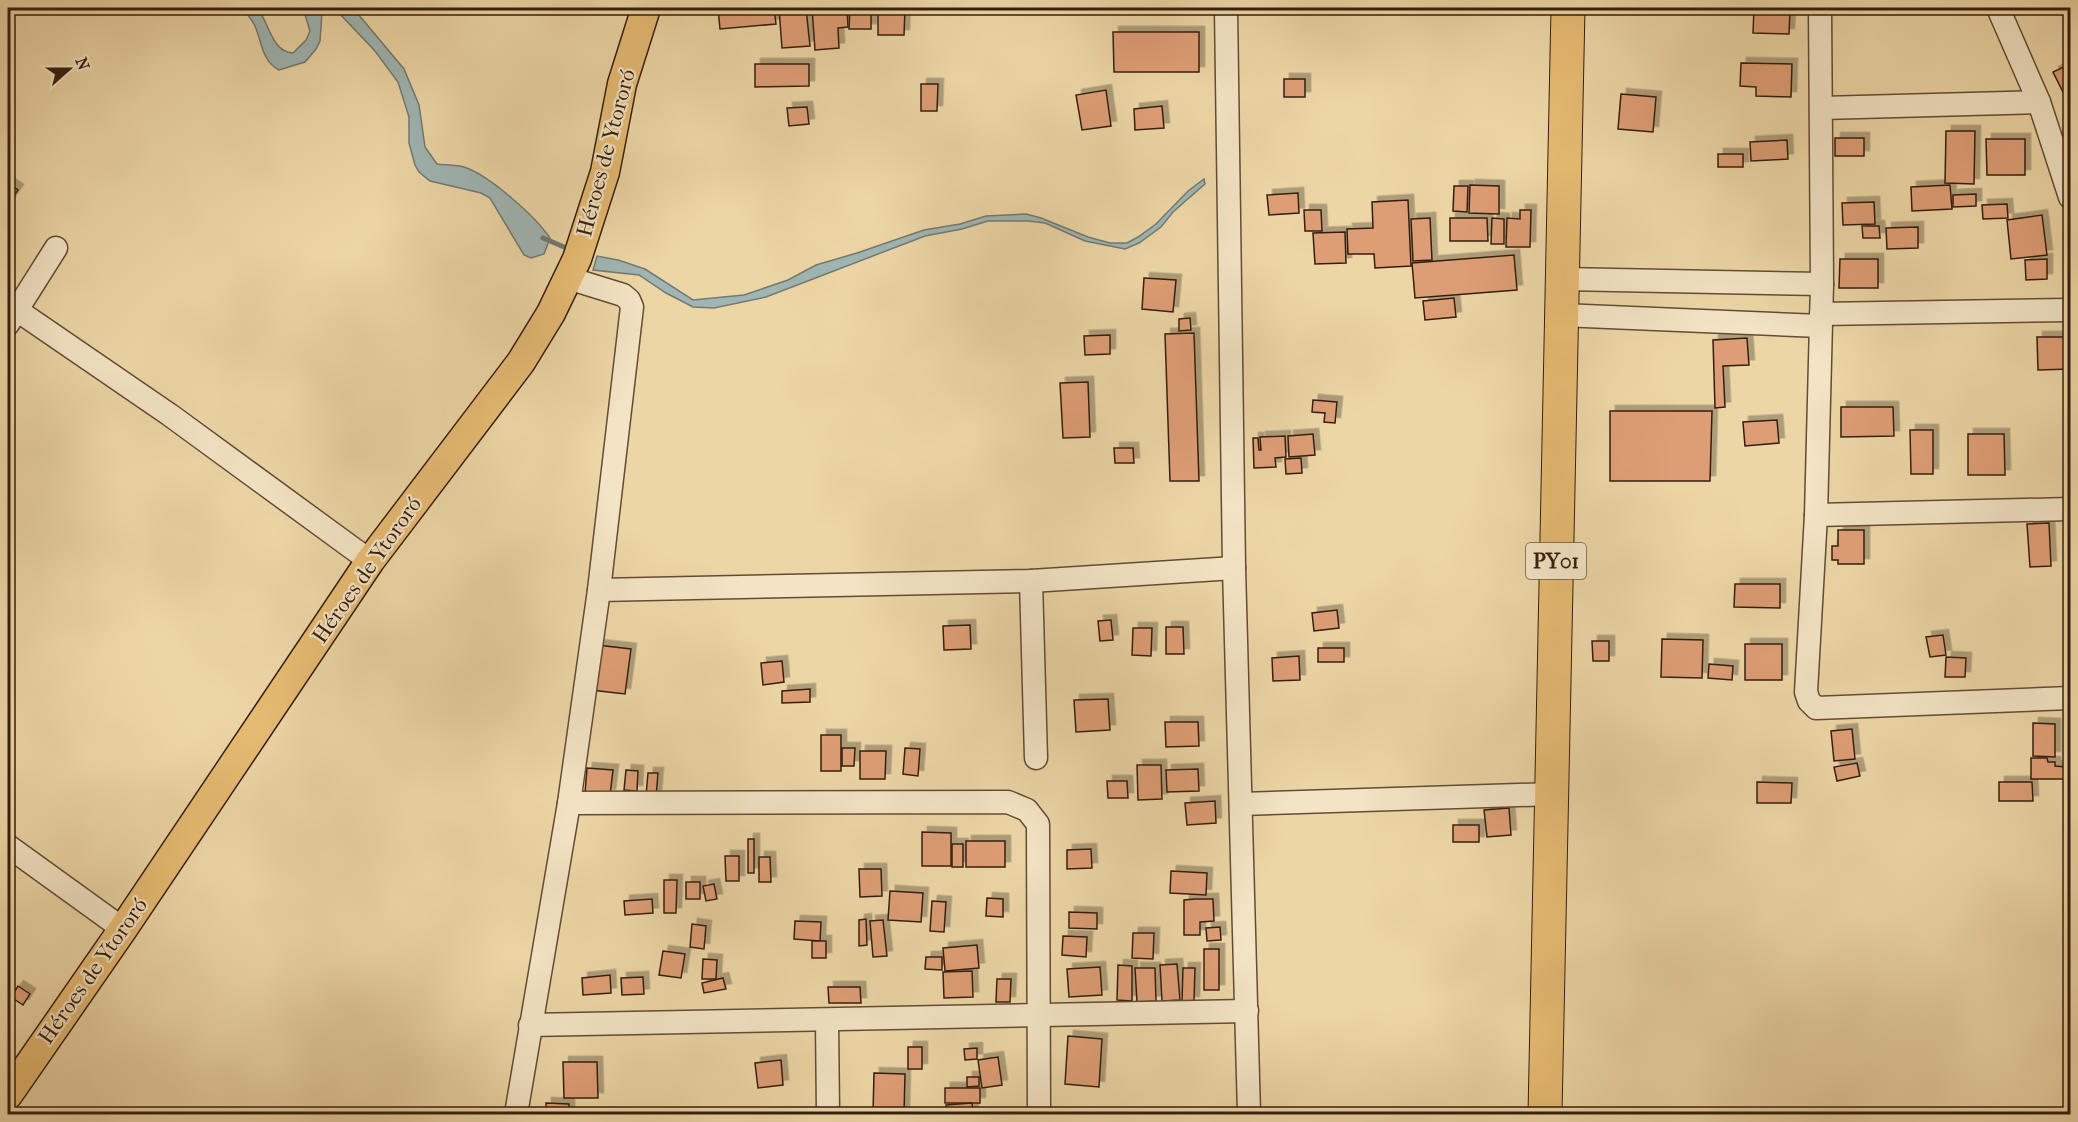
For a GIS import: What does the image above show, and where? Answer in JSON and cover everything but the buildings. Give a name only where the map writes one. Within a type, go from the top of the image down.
[{"type":"highway","name":"PY01","points":[[1545,1114],[1568,8]]},
{"type":"main road","name":"Héroes de Ytororó","points":[[8,1095],[123,929],[370,561],[521,362],[573,269],[605,172],[622,84],[646,8]]},
{"type":"street","points":[[1226,8],[1234,568],[1249,1114]]},
{"type":"street","points":[[1820,8],[1822,284],[1816,515],[1806,692],[1809,701],[1816,708],[2070,698]]},
{"type":"street","points":[[1998,8],[2039,102],[2070,197]]},
{"type":"street","points":[[1822,108],[2039,102]]},
{"type":"street","points":[[56,248],[10,313],[170,415],[370,561]]},
{"type":"street","points":[[516,1114],[570,803],[599,590],[632,307],[623,295],[573,269]]},
{"type":"street","points":[[1563,279],[1822,284]]},
{"type":"street","points":[[1561,315],[1820,320],[2070,310]]},
{"type":"street","points":[[1816,515],[2070,509]]},
{"type":"street","points":[[599,590],[1031,580],[1234,568]]},
{"type":"street","points":[[1031,580],[1036,759]]},
{"type":"street","points":[[1242,804],[1552,794]]},
{"type":"street","points":[[570,803],[1008,802],[1027,810],[1038,824],[1039,1114]]},
{"type":"street","points":[[8,846],[123,929]]},
{"type":"street","points":[[530,1025],[827,1020],[1039,1013],[1247,1011]]},
{"type":"street","points":[[827,1020],[828,1114]]},
{"type":"water","points":[[242,8],[257,8],[275,42],[286,51],[293,53],[306,40],[310,31],[303,8],[328,8],[322,12],[320,41],[316,49],[305,62],[279,70],[265,56],[254,24]]},
{"type":"water","points":[[328,8],[353,8],[404,69],[419,105],[425,147],[437,164],[461,166],[474,171],[511,197],[550,238],[544,254],[531,258],[524,255],[490,198],[481,193],[430,181],[419,172],[409,143],[409,117],[398,82],[375,51],[337,11]]},
{"type":"water","points":[[1204,179],[1205,184],[1173,212],[1161,227],[1139,243],[1125,249],[1085,241],[1045,223],[988,221],[925,236],[766,297],[714,308],[693,307],[639,275],[593,270],[597,256],[618,260],[645,269],[693,300],[744,295],[788,280],[816,265],[924,230],[960,224],[986,216],[1026,214],[1088,237],[1110,243],[1127,243],[1156,224],[1188,191]]},
{"type":"waterway","points":[[543,238],[571,250]]}]
